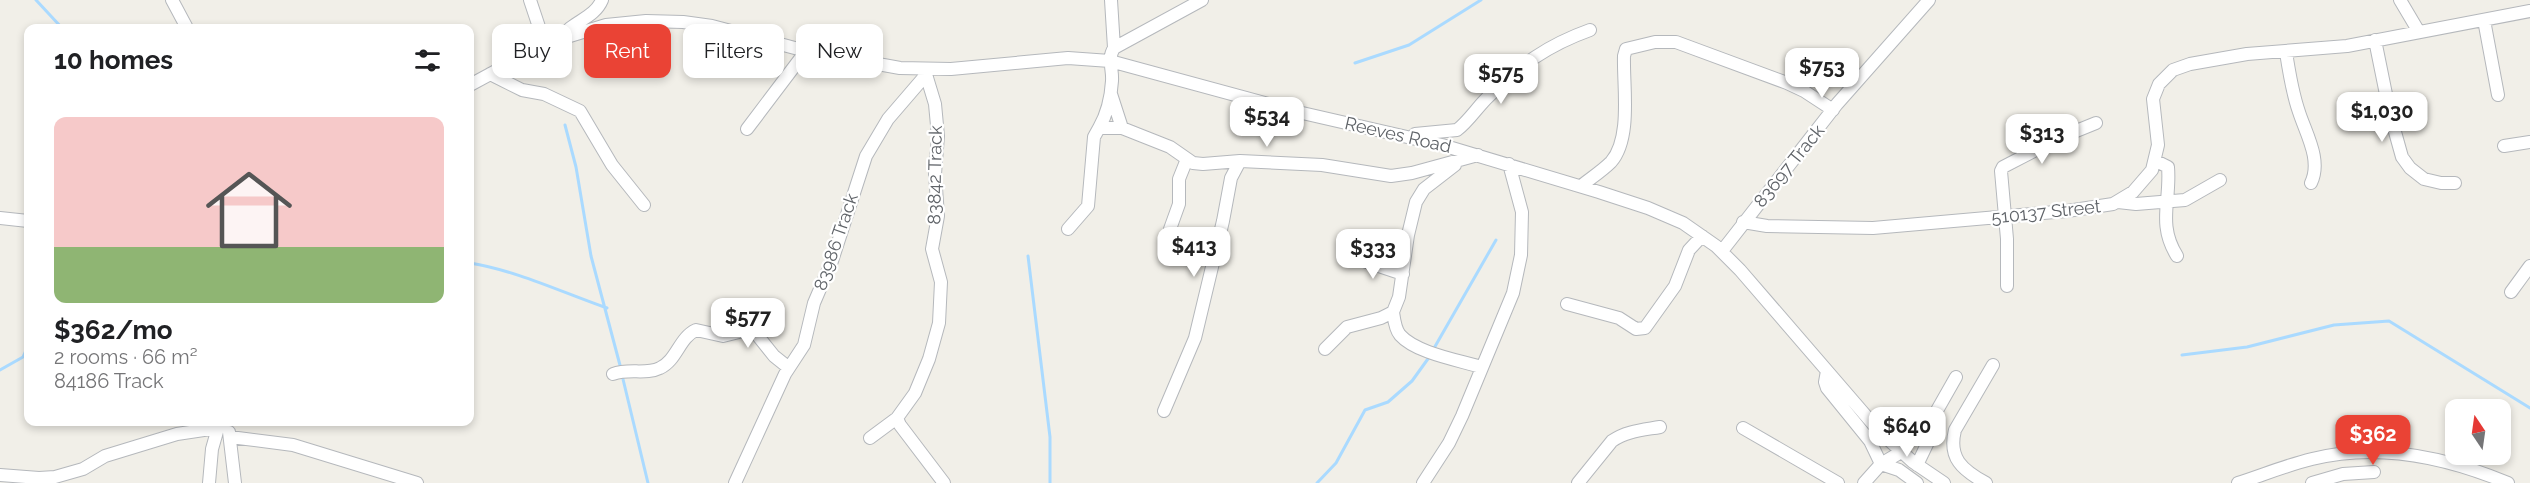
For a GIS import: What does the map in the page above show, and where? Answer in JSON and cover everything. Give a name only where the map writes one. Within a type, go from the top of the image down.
[{"type":"street","points":[[172,0],[185,24]]},
{"type":"street","points":[[531,0],[538,24]]},
{"type":"street","points":[[572,26],[592,14],[602,0]]},
{"type":"street","points":[[1068,229],[1088,206],[1094,137],[1106,116],[1111,93],[1110,61],[1114,48],[1111,0]]},
{"type":"street","points":[[1114,48],[1202,0]]},
{"type":"street","name":"83697 Track","points":[[1722,252],[1743,222],[1833,110],[1929,0]]},
{"type":"street","points":[[2400,0],[2419,32]]},
{"type":"street","points":[[2177,256],[2167,235],[2165,202],[2168,189],[2168,167],[2156,161],[2158,135],[2153,99],[2164,76],[2190,64],[2247,54],[2330,48],[2530,11]]},
{"type":"street","points":[[2484,20],[2499,95]]},
{"type":"street","name":"Reeves Road","points":[[572,35],[606,25],[673,21],[712,26],[796,48]]},
{"type":"street","points":[[1402,136],[1457,130],[1488,96],[1531,58],[1556,43],[1590,30]]},
{"type":"street","points":[[2375,40],[2390,114],[2402,157],[2410,168],[2430,182],[2455,183]]},
{"type":"street","points":[[1581,186],[1611,162],[1618,149],[1625,117],[1624,56],[1626,50],[1631,47],[1655,42],[1682,44],[1787,83],[1833,110]]},
{"type":"street","points":[[2286,52],[2299,112],[2314,154],[2315,177],[2312,183]]},
{"type":"street","name":"Reeves Road","points":[[883,66],[925,73],[1058,59],[1110,61],[1298,112],[1478,155],[1657,212],[1702,236],[1722,252],[1879,431],[1917,465],[1944,483]]},
{"type":"street","points":[[747,129],[796,64]]},
{"type":"street","name":"83986 Track","points":[[735,483],[789,368],[804,345],[814,303],[832,261],[866,156],[888,119],[925,73]]},
{"type":"street","name":"83842 Track","points":[[870,438],[897,418],[915,393],[929,359],[939,324],[942,300],[941,282],[932,249],[938,216],[935,174],[937,118],[932,91],[925,73]]},
{"type":"street","points":[[490,74],[522,90],[555,98],[580,111],[612,165],[644,206]]},
{"type":"street","name":"Reeves Road","points":[[474,83],[490,74]]},
{"type":"street","points":[[1111,93],[1122,128]]},
{"type":"street","points":[[2007,286],[2006,217],[2001,178],[2003,167],[2059,138],[2096,123]]},
{"type":"street","points":[[1099,128],[1122,128],[1170,147],[1186,159],[1203,164],[1240,161],[1322,165],[1391,176],[1405,175],[1478,155]]},
{"type":"street","points":[[2504,146],[2530,142]]},
{"type":"street","points":[[1170,229],[1179,204],[1179,179],[1186,159]]},
{"type":"street","points":[[1164,411],[1195,338],[1231,178],[1240,161]]},
{"type":"street","points":[[1462,161],[1419,194],[1412,214],[1399,297],[1393,312],[1398,330],[1405,339],[1431,353],[1481,367]]},
{"type":"street","name":"510137 Street","points":[[1743,222],[1767,226],[1858,229],[2091,208],[2118,202],[2146,180],[2156,161]]},
{"type":"street","points":[[1423,483],[1449,443],[1513,293],[1521,255],[1522,212],[1509,164]]},
{"type":"street","points":[[2118,202],[2136,204],[2185,200],[2220,180]]},
{"type":"street","points":[[0,218],[24,221]]},
{"type":"street","points":[[1567,304],[1619,318],[1636,329],[1646,328],[1675,286],[1689,250],[1702,236]]},
{"type":"street","points":[[1352,257],[1403,274]]},
{"type":"street","points":[[2511,292],[2530,266]]},
{"type":"street","points":[[721,306],[746,321],[774,357],[789,368]]},
{"type":"street","points":[[1324,350],[1347,327],[1381,318],[1393,312]]},
{"type":"street","points":[[613,374],[628,369],[644,371],[659,369],[671,359],[689,334],[696,330],[723,336],[751,329]]},
{"type":"street","points":[[1986,483],[1961,464],[1954,454],[1953,441],[1955,430],[1993,365]]},
{"type":"street","points":[[1827,371],[1825,382],[1827,388],[1870,441],[1881,464],[1899,470],[1917,483]]},
{"type":"street","points":[[1917,465],[1930,438],[1931,421],[1956,377]]},
{"type":"street","points":[[897,418],[944,483]]},
{"type":"street","points":[[0,475],[55,477],[83,469],[105,456],[177,434],[214,426]]},
{"type":"street","points":[[209,483],[212,449],[222,426]]},
{"type":"street","points":[[224,426],[230,436],[235,483]]},
{"type":"street","points":[[1578,483],[1612,441],[1618,437],[1660,427]]},
{"type":"street","points":[[1743,428],[1838,483]]},
{"type":"street","points":[[230,436],[293,445],[417,483]]},
{"type":"street","points":[[2238,483],[2311,459],[2336,454],[2378,451],[2433,457],[2476,469],[2508,483]]},
{"type":"street","points":[[1864,483],[1881,464],[1901,452]]},
{"type":"street","points":[[2312,483],[2343,474],[2374,472]]},
{"type":"waterway","points":[[36,0],[58,24]]},
{"type":"waterway","points":[[1355,63],[1409,45],[1481,0]]},
{"type":"waterway","points":[[565,125],[576,167],[591,256],[621,369]]},
{"type":"waterway","points":[[1433,350],[1496,240]]},
{"type":"waterway","points":[[1028,256],[1050,437],[1050,483]]},
{"type":"waterway","points":[[474,264],[522,277],[607,308]]},
{"type":"waterway","points":[[2182,355],[2247,347],[2334,325],[2389,321],[2530,408]]},
{"type":"waterway","points":[[0,370],[24,355]]},
{"type":"waterway","points":[[1317,483],[1336,463],[1365,410],[1388,402],[1412,381],[1430,356]]},
{"type":"waterway","points":[[622,375],[648,483]]}]
